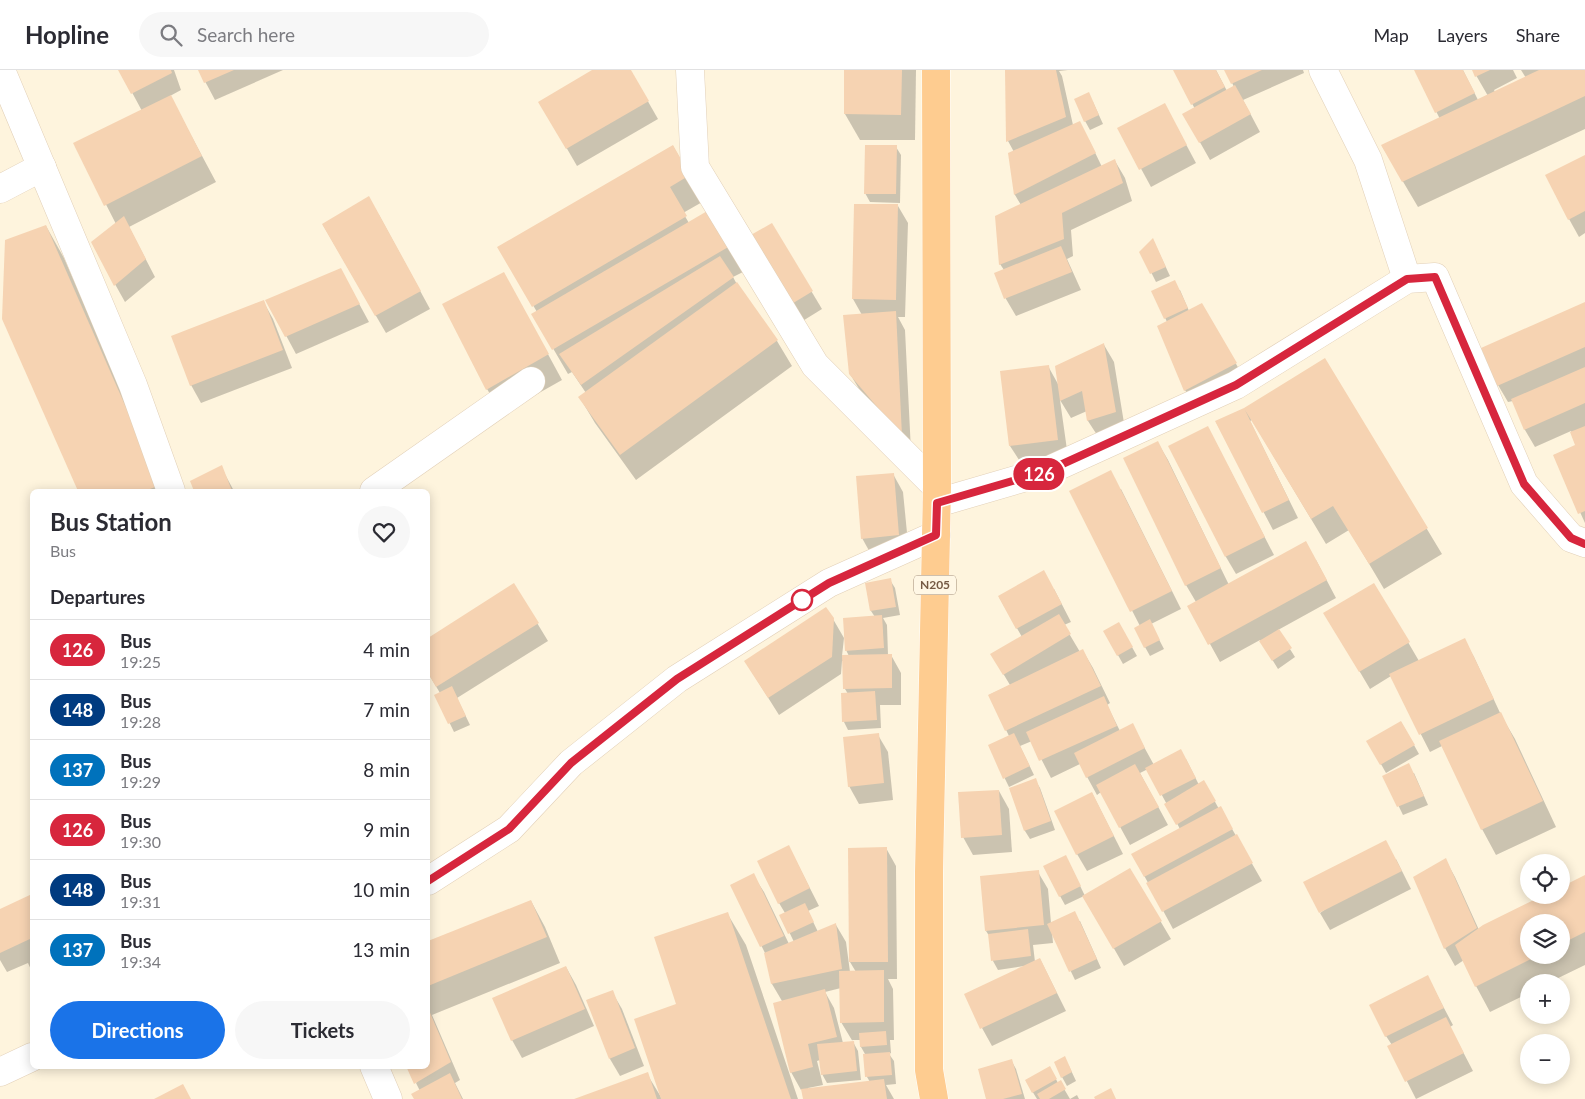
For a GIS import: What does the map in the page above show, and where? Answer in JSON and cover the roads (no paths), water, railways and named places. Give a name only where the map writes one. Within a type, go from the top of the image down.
[{"type":"highway","name":"N205","points":[[934,1099],[929,1070],[929,872],[937,495],[936,70]]},
{"type":"street","points":[[1,70],[133,385],[170,489]]},
{"type":"street","points":[[690,70],[695,167],[815,365],[937,495],[1047,471],[1236,385],[1407,279],[1435,277],[1524,484],[1571,538],[1585,544]]},
{"type":"street","points":[[1323,70],[1368,160],[1407,279]]},
{"type":"street","points":[[0,189],[42,167]]},
{"type":"street","points":[[377,489],[531,381]]},
{"type":"street","points":[[430,880],[509,829],[571,763],[677,679],[829,583],[936,535]]},
{"type":"street","points":[[0,1072],[30,1058]]},
{"type":"street","points":[[375,1069],[388,1099]]}]
